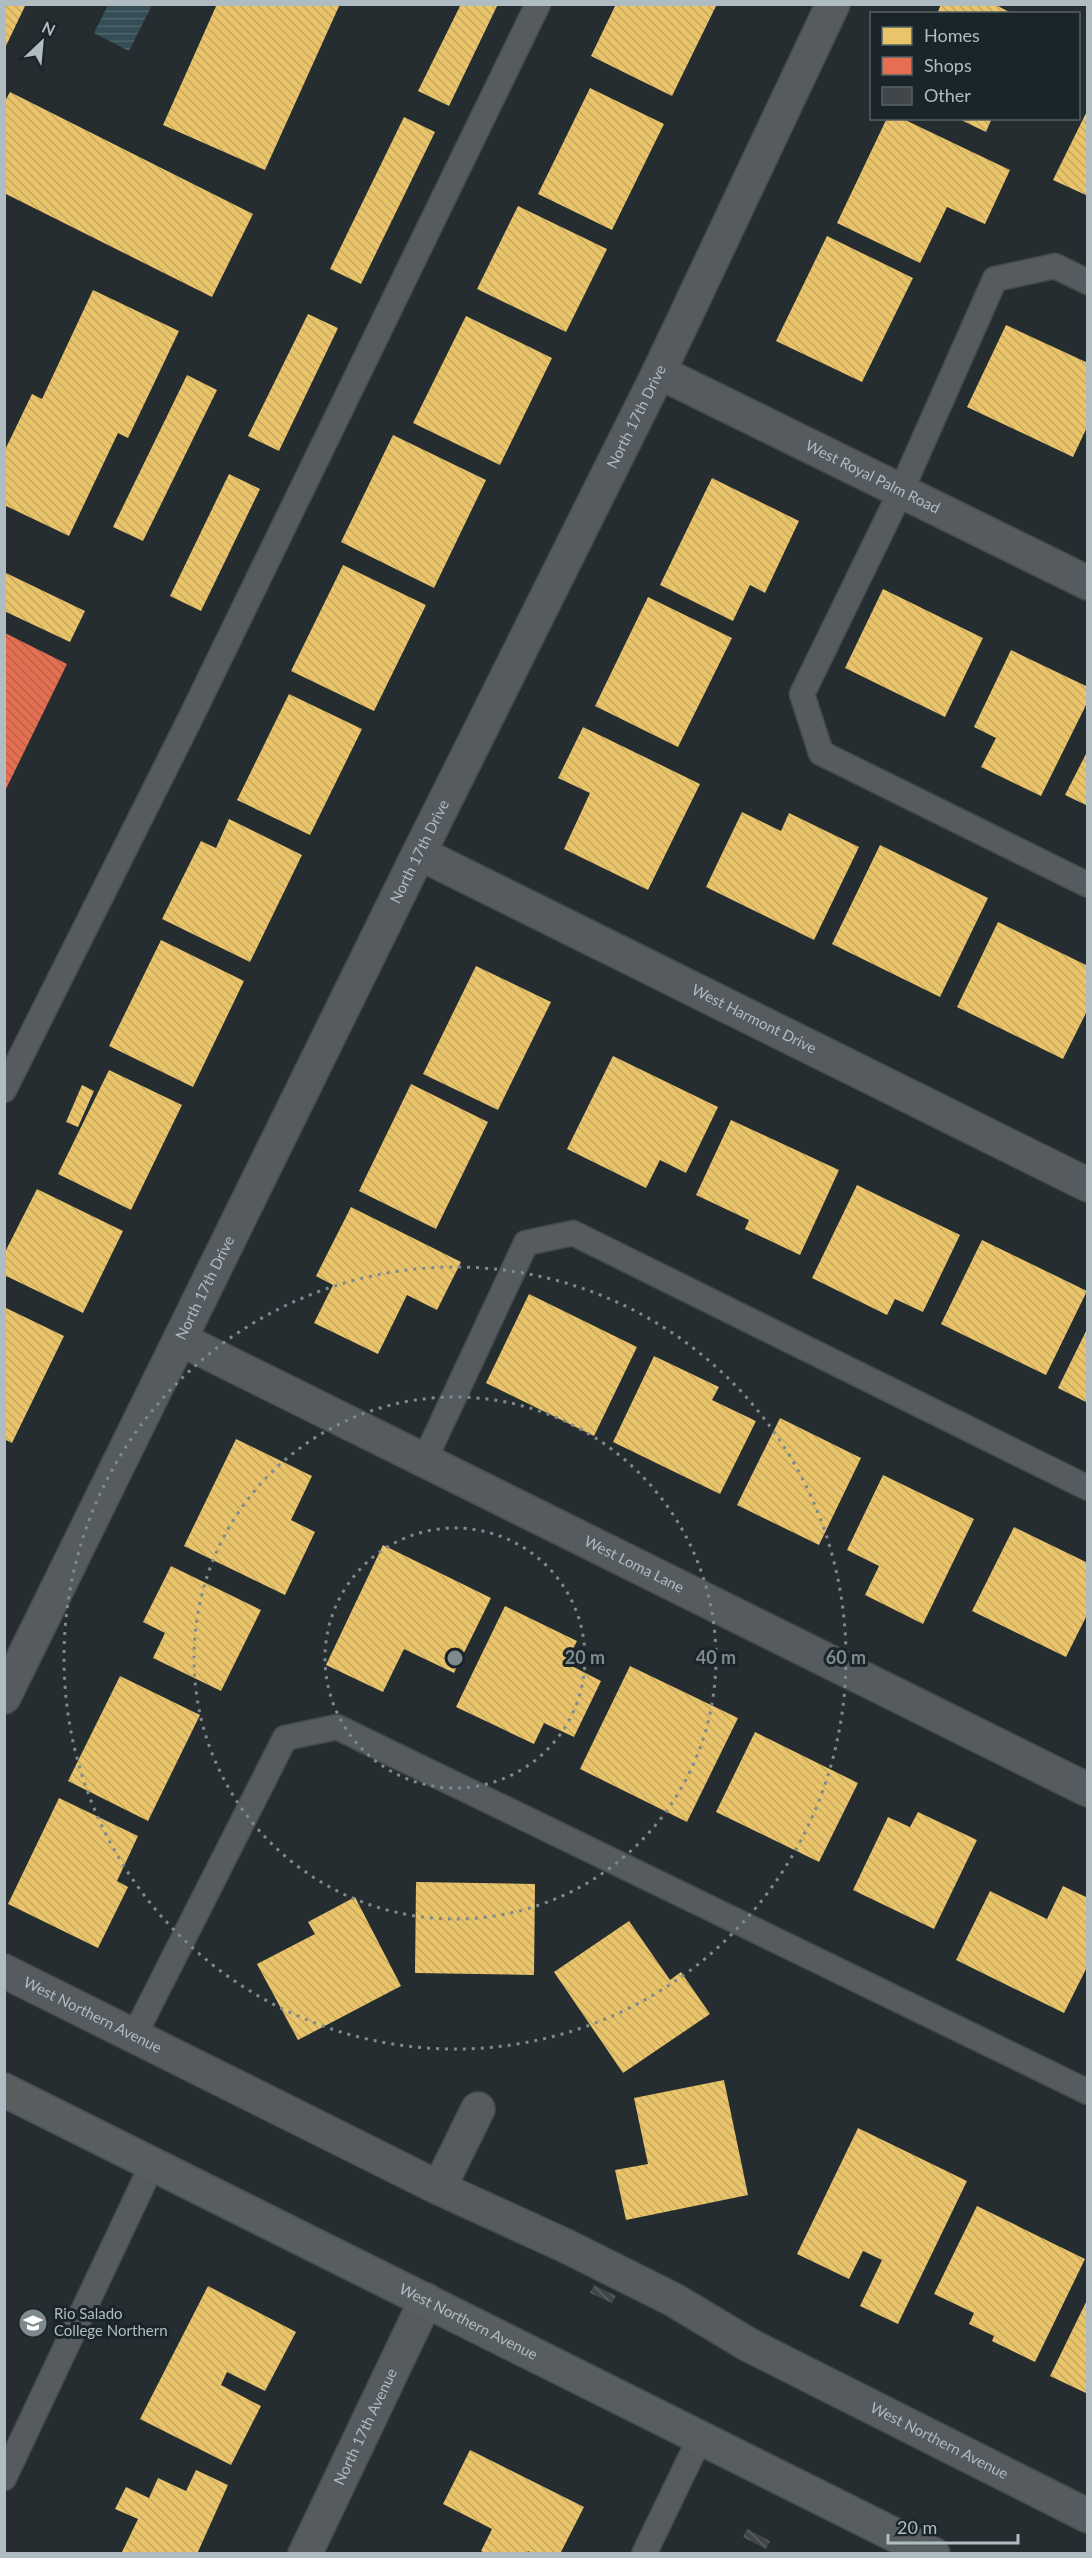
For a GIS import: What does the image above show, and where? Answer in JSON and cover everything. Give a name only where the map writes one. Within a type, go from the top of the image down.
[{"type":"main road","name":"West Northern Avenue","points":[[4,2090],[933,2553]]},
{"type":"street","name":"North 17th Drive","points":[[4,1697],[419,853],[659,372],[833,4]]},
{"type":"street","name":"West Royal Palm Road","points":[[659,372],[1088,583]]},
{"type":"street","name":"West Harmont Drive","points":[[419,853],[1088,1185]]},
{"type":"street","name":"West Loma Lane","points":[[180,1339],[1088,1790]]},
{"type":"street","name":"West Northern Avenue","points":[[4,1971],[439,2188],[566,2246],[664,2295],[749,2345],[1088,2516]]},
{"type":"street","points":[[439,2188],[478,2109]]},
{"type":"street","name":"North 17th Avenue","points":[[305,2553],[426,2300]]},
{"type":"lane","points":[[4,1090],[191,717],[538,4]]},
{"type":"lane","points":[[1088,282],[1055,266],[995,279],[901,491],[802,694],[820,753],[1088,885]]},
{"type":"lane","points":[[424,1461],[525,1243],[573,1233],[1088,1488]]},
{"type":"lane","points":[[135,2036],[285,1738],[338,1727],[1088,2092]]},
{"type":"lane","points":[[4,2478],[152,2165]]},
{"type":"lane","points":[[644,2553],[699,2438]]},
{"type":"water","points":[[108,5],[152,5],[129,51],[94,33]]},
{"type":"building: Homes","points":[[4,4],[26,4],[4,50]]},
{"type":"building: Homes","points":[[217,4],[340,4],[265,170],[163,125]]},
{"type":"building: Homes","points":[[461,4],[498,4],[449,106],[418,91]]},
{"type":"building: Homes","points":[[616,4],[717,4],[672,96],[591,56]]},
{"type":"building: Homes","points":[[941,4],[994,4],[1009,12],[938,12]]},
{"type":"building: Homes","points":[[590,88],[664,124],[612,230],[538,194]]},
{"type":"building: Homes","points":[[10,92],[253,214],[212,297],[4,193],[4,103]]},
{"type":"building: Homes","points":[[1088,109],[1088,196],[1053,180]]},
{"type":"building: Homes","points":[[404,117],[435,132],[361,284],[330,269]]},
{"type":"building: Homes","points":[[886,120],[905,120],[1010,170],[985,224],[947,207],[920,263],[837,223]]},
{"type":"building: Homes","points":[[961,120],[991,120],[986,132]]},
{"type":"building: Homes","points":[[518,206],[607,249],[566,332],[477,289]]},
{"type":"building: Homes","points":[[827,236],[913,278],[862,382],[776,341]]},
{"type":"building: Homes","points":[[93,290],[179,331],[128,438],[118,433],[69,536],[4,505],[4,452],[32,394],[42,399]]},
{"type":"building: Homes","points":[[308,314],[338,328],[279,451],[248,436]]},
{"type":"building: Homes","points":[[466,316],[552,358],[500,465],[413,423]]},
{"type":"building: Homes","points":[[1006,325],[1088,363],[1088,425],[1073,457],[967,407]]},
{"type":"building: Homes","points":[[187,375],[217,390],[143,541],[113,527]]},
{"type":"building: Homes","points":[[393,435],[486,480],[434,588],[341,542]]},
{"type":"building: Homes","points":[[229,474],[260,489],[201,611],[170,596]]},
{"type":"building: Homes","points":[[712,478],[799,521],[765,593],[750,585],[733,621],[660,585]]},
{"type":"building: Homes","points":[[343,565],[426,605],[374,711],[291,671]]},
{"type":"building: Homes","points":[[4,572],[85,611],[70,642],[4,611]]},
{"type":"building: Homes","points":[[883,589],[983,638],[945,717],[845,668]]},
{"type":"building: Homes","points":[[648,597],[732,638],[678,747],[595,706]]},
{"type":"building: Homes","points":[[1011,650],[1088,687],[1088,701],[1041,796],[981,767],[996,738],[974,727]]},
{"type":"building: Homes","points":[[289,694],[362,729],[310,835],[237,800]]},
{"type":"building: Homes","points":[[583,727],[700,784],[648,890],[564,849],[590,793],[558,778]]},
{"type":"building: Homes","points":[[1088,750],[1088,806],[1065,795]]},
{"type":"building: Homes","points":[[742,812],[781,831],[789,813],[859,847],[814,940],[706,887]]},
{"type":"building: Homes","points":[[229,819],[302,855],[250,962],[162,919],[201,841],[216,848]]},
{"type":"building: Homes","points":[[880,845],[988,898],[940,997],[832,944]]},
{"type":"building: Homes","points":[[998,922],[1088,966],[1088,1009],[1063,1059],[957,1007]]},
{"type":"building: Homes","points":[[161,940],[244,981],[193,1087],[109,1046]]},
{"type":"building: Homes","points":[[476,966],[551,1002],[498,1110],[423,1074]]},
{"type":"building: Homes","points":[[613,1056],[718,1107],[686,1173],[660,1160],[646,1188],[567,1149]]},
{"type":"building: Homes","points":[[109,1070],[182,1105],[131,1210],[58,1174]]},
{"type":"building: Homes","points":[[411,1084],[488,1122],[436,1229],[359,1191]]},
{"type":"building: Homes","points":[[82,1085],[94,1091],[78,1127],[66,1122]]},
{"type":"building: Homes","points":[[731,1120],[839,1170],[800,1255],[745,1229],[749,1220],[696,1195]]},
{"type":"building: Homes","points":[[857,1185],[960,1235],[923,1312],[895,1299],[887,1315],[812,1278]]},
{"type":"building: Homes","points":[[37,1189],[123,1231],[83,1313],[4,1275],[4,1254]]},
{"type":"building: Homes","points":[[351,1207],[461,1262],[437,1310],[407,1295],[378,1354],[314,1323],[333,1285],[316,1276]]},
{"type":"building: Homes","points":[[982,1240],[1087,1291],[1046,1375],[941,1324]]},
{"type":"building: Homes","points":[[529,1294],[637,1347],[594,1436],[486,1383]]},
{"type":"building: Homes","points":[[4,1307],[64,1336],[12,1443],[4,1439]]},
{"type":"building: Homes","points":[[1088,1327],[1088,1403],[1058,1388]]},
{"type":"building: Homes","points":[[654,1356],[719,1387],[712,1400],[756,1421],[720,1494],[613,1442]]},
{"type":"building: Homes","points":[[780,1418],[861,1458],[819,1545],[737,1505]]},
{"type":"building: Homes","points":[[236,1439],[312,1476],[291,1520],[315,1532],[285,1595],[184,1546]]},
{"type":"building: Homes","points":[[883,1475],[974,1519],[923,1624],[865,1595],[879,1566],[847,1550]]},
{"type":"building: Homes","points":[[1014,1527],[1088,1563],[1088,1613],[1066,1657],[972,1611]]},
{"type":"building: Homes","points":[[383,1545],[491,1598],[454,1673],[404,1649],[383,1692],[326,1665]]},
{"type":"building: Homes","points":[[171,1566],[261,1610],[221,1691],[153,1658],[165,1633],[143,1622]]},
{"type":"building: Homes","points":[[505,1606],[577,1641],[566,1663],[601,1681],[574,1737],[544,1723],[534,1744],[456,1707]]},
{"type":"building: Homes","points":[[630,1666],[738,1718],[687,1822],[580,1769]]},
{"type":"building: Homes","points":[[120,1676],[200,1715],[148,1821],[68,1781]]},
{"type":"building: Homes","points":[[755,1732],[858,1783],[819,1862],[716,1812]]},
{"type":"building: Homes","points":[[59,1798],[138,1836],[117,1881],[128,1887],[98,1948],[8,1904]]},
{"type":"building: Homes","points":[[918,1812],[977,1840],[934,1929],[853,1890],[888,1817],[910,1827]]},
{"type":"building: Homes","points":[[416,1882],[535,1884],[534,1975],[415,1973]]},
{"type":"building: Homes","points":[[1063,1886],[1088,1898],[1088,1965],[1064,2013],[956,1960],[990,1891],[1047,1919]]},
{"type":"building: Homes","points":[[355,1897],[401,1986],[298,2040],[257,1964],[315,1934],[308,1922]]},
{"type":"building: Homes","points":[[629,1921],[670,1980],[681,1972],[710,2014],[623,2073],[554,1972]]},
{"type":"building: Homes","points":[[724,2080],[748,2195],[626,2220],[615,2170],[648,2164],[634,2098]]},
{"type":"building: Homes","points":[[858,2128],[967,2181],[898,2324],[860,2306],[882,2260],[863,2251],[849,2279],[797,2254]]},
{"type":"building: Homes","points":[[977,2206],[1085,2259],[1035,2362],[992,2341],[994,2336],[969,2324],[974,2313],[934,2294]]},
{"type":"building: Homes","points":[[208,2286],[296,2332],[265,2391],[227,2372],[221,2385],[261,2406],[231,2465],[140,2419]]},
{"type":"building: Homes","points":[[1088,2298],[1088,2394],[1050,2376]]},
{"type":"building: Homes","points":[[470,2450],[584,2507],[560,2554],[533,2554],[528,2551],[527,2554],[487,2554],[481,2551],[492,2529],[443,2504]]},
{"type":"building: Homes","points":[[196,2470],[228,2485],[197,2554],[121,2554],[138,2519],[115,2509],[126,2487],[149,2498],[158,2478],[186,2491]]},
{"type":"building: Shops","points":[[5,633],[67,664],[5,791]]},
{"type":"building: Other","points":[[594,2285],[616,2296],[612,2303],[590,2293]]},
{"type":"building: Other","points":[[747,2529],[770,2541],[766,2549],[743,2537]]},
{"type":"place","name":"Rio Salado College Northern","points":[[33,2323]]}]
